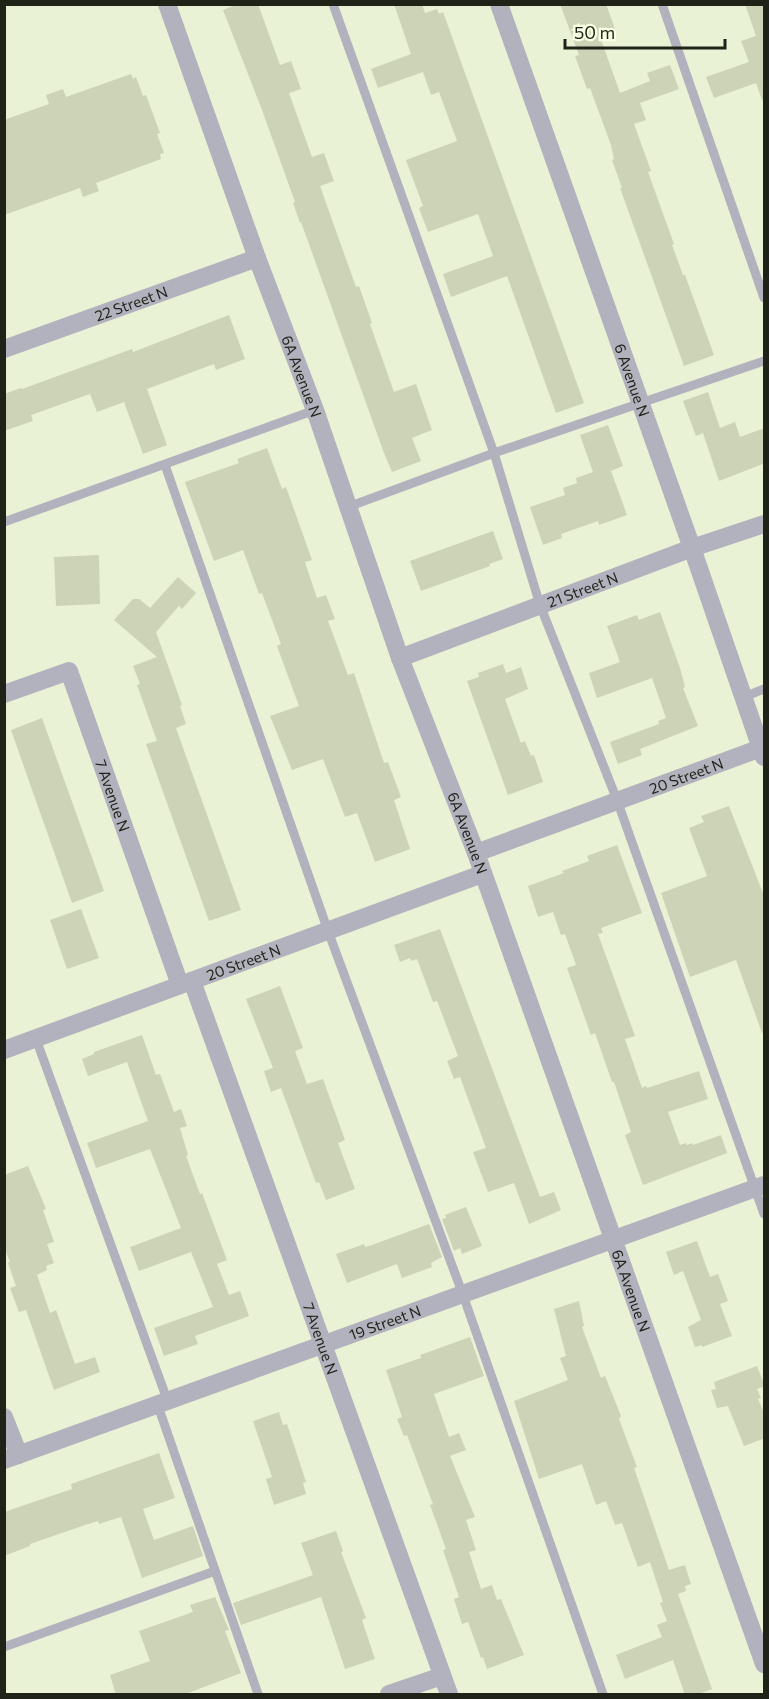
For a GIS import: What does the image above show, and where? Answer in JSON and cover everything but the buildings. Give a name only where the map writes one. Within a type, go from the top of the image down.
[{"type":"street","name":"6A Avenue N","points":[[167,4],[257,258],[315,411],[400,658],[476,853],[765,1664]]},
{"type":"street","name":"6 Avenue N","points":[[498,4],[763,752]]},
{"type":"street","name":"22 Street N","points":[[4,349],[257,258]]},
{"type":"street","name":"21 Street N","points":[[400,658],[692,548],[765,524]]},
{"type":"street","name":"7 Avenue N","points":[[4,694],[69,670],[323,1346],[449,1695]]},
{"type":"street","name":"20 Street N","points":[[476,853],[617,801],[763,752]]},
{"type":"street","name":"20 Street N","points":[[4,1050],[482,874]]},
{"type":"street","name":"19 Street N","points":[[12,1458],[760,1187]]},
{"type":"street","points":[[4,1417],[12,1458]]},
{"type":"street","points":[[389,1695],[442,1676]]},
{"type":"lane","points":[[333,4],[494,453],[540,605],[617,801],[760,1187],[765,1214]]},
{"type":"lane","points":[[662,4],[765,298]]},
{"type":"lane","points":[[348,507],[494,453],[765,361]]},
{"type":"lane","points":[[4,522],[315,411]]},
{"type":"lane","points":[[165,465],[328,931],[463,1295],[603,1695]]},
{"type":"lane","points":[[744,697],[765,689]]},
{"type":"lane","points":[[36,1039],[163,1404],[215,1571],[258,1695]]},
{"type":"lane","points":[[4,1647],[215,1571]]}]
